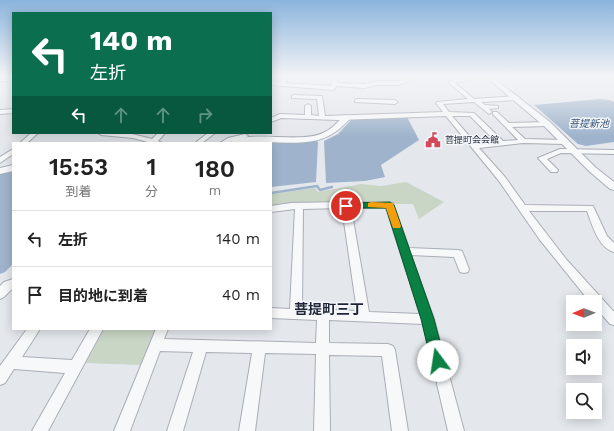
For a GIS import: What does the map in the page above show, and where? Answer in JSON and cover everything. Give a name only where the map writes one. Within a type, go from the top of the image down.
[{"type":"street","points":[[468,96],[493,111],[522,141]]},
{"type":"street","points":[[514,96],[547,124],[592,169],[614,187]]},
{"type":"street","points":[[294,97],[320,97],[322,118]]},
{"type":"street","points":[[517,98],[439,103],[465,138],[475,146],[498,173],[535,226],[596,302],[612,315]]},
{"type":"street","points":[[360,116],[365,109],[360,101],[395,102]]},
{"type":"street","points":[[308,106],[308,118]]},
{"type":"street","points":[[0,112],[12,111]]},
{"type":"street","points":[[272,120],[280,116],[322,118],[472,114],[501,143]]},
{"type":"street","points":[[239,142],[249,140],[318,138],[333,130],[347,117]]},
{"type":"street","points":[[506,125],[547,124]]},
{"type":"street","points":[[23,142],[34,134]]},
{"type":"street","points":[[112,134],[133,136],[156,142]]},
{"type":"street","points":[[199,142],[211,134]]},
{"type":"street","points":[[225,142],[230,139],[245,136]]},
{"type":"street","points":[[475,146],[522,141],[565,142]]},
{"type":"street","points":[[1,159],[12,151]]},
{"type":"street","points":[[554,170],[542,158],[560,151],[614,152]]},
{"type":"street","points":[[0,171],[12,168]]},
{"type":"street","points":[[272,209],[299,206],[390,205],[428,319],[456,431]]},
{"type":"street","points":[[296,314],[299,206]]},
{"type":"street","points":[[346,206],[364,317]]},
{"type":"street","points":[[523,208],[590,208],[603,238],[614,249]]},
{"type":"street","points":[[405,251],[458,254],[464,269]]},
{"type":"street","points":[[0,294],[7,285]]},
{"type":"street","points":[[272,313],[428,319]]},
{"type":"street","points":[[322,431],[323,315]]},
{"type":"street","points":[[0,378],[33,330]]},
{"type":"street","points":[[40,431],[96,330]]},
{"type":"street","points":[[122,431],[162,330]]},
{"type":"street","points":[[156,345],[388,350],[400,431]]},
{"type":"street","points":[[175,431],[200,346]]},
{"type":"street","points":[[247,431],[259,347]]},
{"type":"street","points":[[10,363],[76,367]]},
{"type":"green space","points":[[406,182],[444,202],[419,219],[413,204],[394,204],[393,202],[272,206],[272,194],[315,188],[318,192],[361,184],[381,186]]},
{"type":"green space","points":[[103,330],[157,330],[141,365],[86,363]]},
{"type":"water","name":"菩提新池","points":[[600,99],[614,102],[614,142],[586,146],[578,144],[534,105]]},
{"type":"water","points":[[407,117],[419,140],[381,165],[385,177],[365,181],[326,183],[324,141],[338,134],[353,118]]},
{"type":"water","points":[[272,142],[318,142],[316,182],[272,187]]},
{"type":"water","points":[[12,170],[12,265],[5,272],[0,274],[0,174]]},
{"type":"waterway","points":[[272,193],[317,186],[320,190],[332,187]]},
{"type":"slow traffic","points":[[371,205],[390,205],[397,226]]},
{"type":"place","name":"菩提町会会館","points":[[433,140]]},
{"type":"district","name":"菩提町三丁","points":[[329,309]]},
{"type":"route","points":[[346,206],[390,205],[428,319],[438,361]]}]
